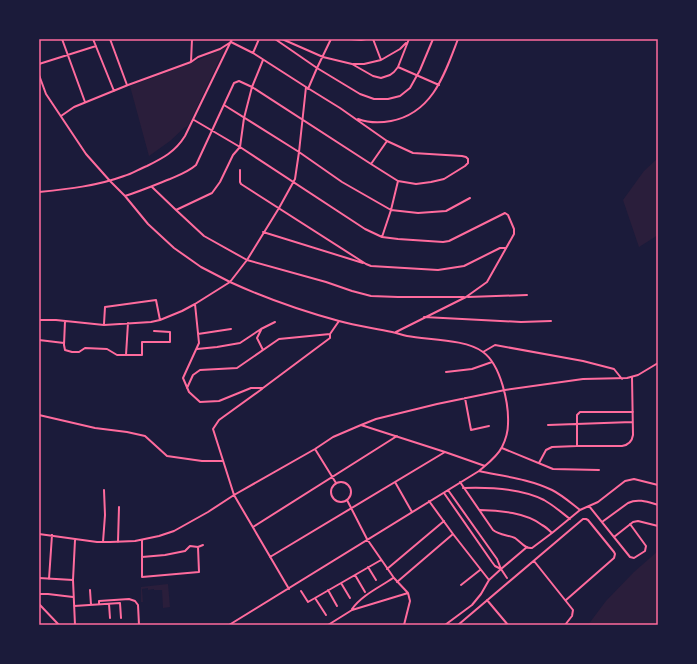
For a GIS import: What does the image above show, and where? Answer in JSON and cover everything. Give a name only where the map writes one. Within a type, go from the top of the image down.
[{"type":"street","points":[[62,39],[85,102]]},
{"type":"street","points":[[93,39],[114,91]]},
{"type":"street","points":[[110,39],[128,85]]},
{"type":"street","points":[[190,62],[192,39]]},
{"type":"street","points":[[253,53],[259,39]]},
{"type":"street","points":[[275,39],[317,68],[360,94],[374,99],[388,99],[400,96],[410,88],[418,75],[433,39]]},
{"type":"street","points":[[282,39],[323,57],[352,64],[364,64],[381,60],[400,49],[408,40]]},
{"type":"street","points":[[39,320],[104,325],[151,322],[182,311],[230,282],[247,260],[295,179],[307,88],[331,39]]},
{"type":"street","points":[[351,39],[366,39]]},
{"type":"street","points":[[373,39],[381,60]]},
{"type":"street","points":[[355,118],[364,121],[385,122],[397,120],[408,116],[423,105],[431,97],[439,85],[458,39]]},
{"type":"street","points":[[61,116],[74,107],[85,102],[220,49],[231,40]]},
{"type":"street","points":[[125,196],[152,187],[191,170],[196,165],[236,81],[252,87],[398,181],[416,184],[444,179],[468,163],[468,159],[466,157],[413,153],[387,141],[340,108],[231,40]]},
{"type":"street","points":[[39,192],[110,181],[126,176],[172,152],[180,145],[186,136],[231,40]]},
{"type":"street","points":[[352,64],[373,76],[382,78],[390,75],[398,67],[408,40]]},
{"type":"street","points":[[39,64],[96,46]]},
{"type":"street","points":[[176,210],[212,193],[216,189],[233,156],[240,147],[244,118],[252,87],[263,60]]},
{"type":"street","points":[[398,67],[439,85]]},
{"type":"street","points":[[39,75],[46,94],[86,154],[125,196],[148,224],[174,248],[201,267],[230,282],[265,297],[339,321],[395,332],[406,336],[468,344],[483,352],[492,362],[500,376],[504,390],[508,426],[502,448],[496,456],[479,471],[229,625]]},
{"type":"street","points":[[224,105],[299,152],[342,182],[391,210],[418,213],[446,211],[470,198]]},
{"type":"street","points":[[194,120],[212,132],[240,147],[293,183],[366,229],[382,237],[435,242],[449,241],[505,213],[508,215],[514,229],[514,234],[486,282],[466,297],[395,332]]},
{"type":"street","points":[[370,164],[387,141]]},
{"type":"street","points":[[240,170],[241,184],[366,264]]},
{"type":"street","points":[[382,237],[391,210],[398,181]]},
{"type":"street","points":[[152,187],[204,236],[247,260],[326,282],[352,291],[371,296],[398,297],[527,295]]},
{"type":"street","points":[[263,232],[371,266],[438,270],[464,266],[500,248],[506,248]]},
{"type":"street","points":[[104,325],[105,308],[156,300],[160,320]]},
{"type":"street","points":[[195,304],[199,343],[183,378],[189,392],[200,402],[219,401],[251,388],[263,388]]},
{"type":"street","points":[[424,317],[521,322],[551,321]]},
{"type":"street","points":[[65,321],[65,350],[72,352],[78,352],[85,348],[107,349],[117,355],[142,355],[142,342],[170,342],[170,332],[154,331]]},
{"type":"street","points":[[289,588],[234,494],[213,429],[219,420],[330,338],[330,334],[339,321]]},
{"type":"street","points":[[197,348],[217,347],[240,343],[274,322]]},
{"type":"street","points":[[126,355],[128,323]]},
{"type":"street","points":[[198,334],[231,329]]},
{"type":"street","points":[[261,329],[257,338],[263,350]]},
{"type":"street","points":[[187,388],[193,375],[200,370],[237,368],[279,339],[330,334]]},
{"type":"street","points":[[39,340],[64,343]]},
{"type":"street","points":[[483,352],[494,345],[583,361],[614,369],[622,379]]},
{"type":"street","points":[[446,372],[472,369],[492,362]]},
{"type":"street","points":[[39,534],[103,542],[142,540],[174,531],[208,512],[234,494],[315,449],[333,437],[361,424],[406,411],[504,390],[583,379],[622,379],[632,377],[658,363]]},
{"type":"street","points":[[538,463],[549,448],[556,446],[622,446],[630,442],[633,438],[632,377]]},
{"type":"street","points":[[465,398],[471,430],[489,426]]},
{"type":"street","points":[[577,446],[578,414],[582,411],[633,412]]},
{"type":"street","points":[[39,415],[95,428],[145,436],[167,456],[202,461],[223,461]]},
{"type":"street","points":[[548,425],[633,422]]},
{"type":"street","points":[[361,424],[485,466]]},
{"type":"street","points":[[253,527],[333,478],[397,436]]},
{"type":"street","points":[[502,448],[551,469],[599,470]]},
{"type":"street","points":[[315,449],[336,483]]},
{"type":"street","points":[[270,557],[445,452]]},
{"type":"street","points":[[479,471],[539,485],[560,495],[580,510]]},
{"type":"street","points":[[460,482],[495,532],[517,539],[529,548],[532,548],[580,510],[601,500],[625,481],[634,479],[658,485]]},
{"type":"street","points":[[395,482],[412,512]]},
{"type":"street","points":[[336,483],[346,483],[350,488],[351,495],[347,500],[341,503],[334,501],[330,491],[336,483]]},
{"type":"street","points":[[464,488],[500,489],[532,495],[550,504],[570,519]]},
{"type":"street","points":[[103,542],[105,515],[104,490]]},
{"type":"street","points":[[448,490],[497,559],[507,578]]},
{"type":"street","points":[[444,493],[492,562],[495,566],[501,569]]},
{"type":"street","points":[[347,500],[368,540],[381,560],[397,582],[408,593],[410,601],[404,625]]},
{"type":"street","points":[[602,522],[631,501],[640,500],[658,505]]},
{"type":"street","points":[[429,501],[489,580]]},
{"type":"street","points":[[589,506],[631,558],[635,558],[645,551],[646,545],[630,524]]},
{"type":"street","points":[[118,542],[119,507]]},
{"type":"street","points":[[480,510],[505,512],[523,516],[542,524],[552,533]]},
{"type":"street","points":[[458,625],[586,519],[614,552],[615,557],[566,600]]},
{"type":"street","points":[[387,569],[444,521]]},
{"type":"street","points":[[614,537],[633,522],[658,526]]},
{"type":"street","points":[[397,582],[453,534]]},
{"type":"street","points":[[49,579],[52,536]]},
{"type":"street","points":[[75,539],[73,580],[75,625]]},
{"type":"street","points":[[142,540],[142,577],[199,572],[198,547]]},
{"type":"street","points":[[142,557],[165,555],[185,551],[190,546],[198,547],[203,545]]},
{"type":"street","points":[[445,625],[472,605],[477,600],[489,580],[527,547]]},
{"type":"street","points":[[301,591],[308,602],[381,560]]},
{"type":"street","points":[[534,561],[574,612],[565,625]]},
{"type":"street","points":[[368,567],[376,580]]},
{"type":"street","points":[[461,585],[480,570]]},
{"type":"street","points":[[355,575],[365,592]]},
{"type":"street","points":[[39,578],[73,580]]},
{"type":"street","points":[[352,610],[355,605],[367,594],[394,578]]},
{"type":"street","points":[[341,583],[350,598]]},
{"type":"street","points":[[90,590],[91,605]]},
{"type":"street","points":[[328,590],[337,606]]},
{"type":"street","points":[[328,625],[352,610],[408,593]]},
{"type":"street","points":[[39,594],[73,597]]},
{"type":"street","points":[[315,598],[326,615]]},
{"type":"street","points":[[109,602],[131,599],[136,601],[138,605],[140,625]]},
{"type":"street","points":[[487,600],[508,625]]},
{"type":"street","points":[[74,606],[99,604],[99,601],[120,603],[121,618]]},
{"type":"street","points":[[109,602],[110,618]]},
{"type":"street","points":[[39,604],[59,625]]},
{"type":"shaded area","points":[[225,48],[188,126],[149,156],[130,86],[192,63]]},
{"type":"shaded area","points":[[658,158],[658,235],[639,247],[623,200],[644,171]]},
{"type":"shaded area","points":[[658,551],[658,625],[588,625],[606,601],[634,572]]},
{"type":"shaded area","points":[[168,584],[170,607],[163,608],[162,590],[148,590],[148,588],[142,589],[143,602],[141,602],[141,587]]}]
